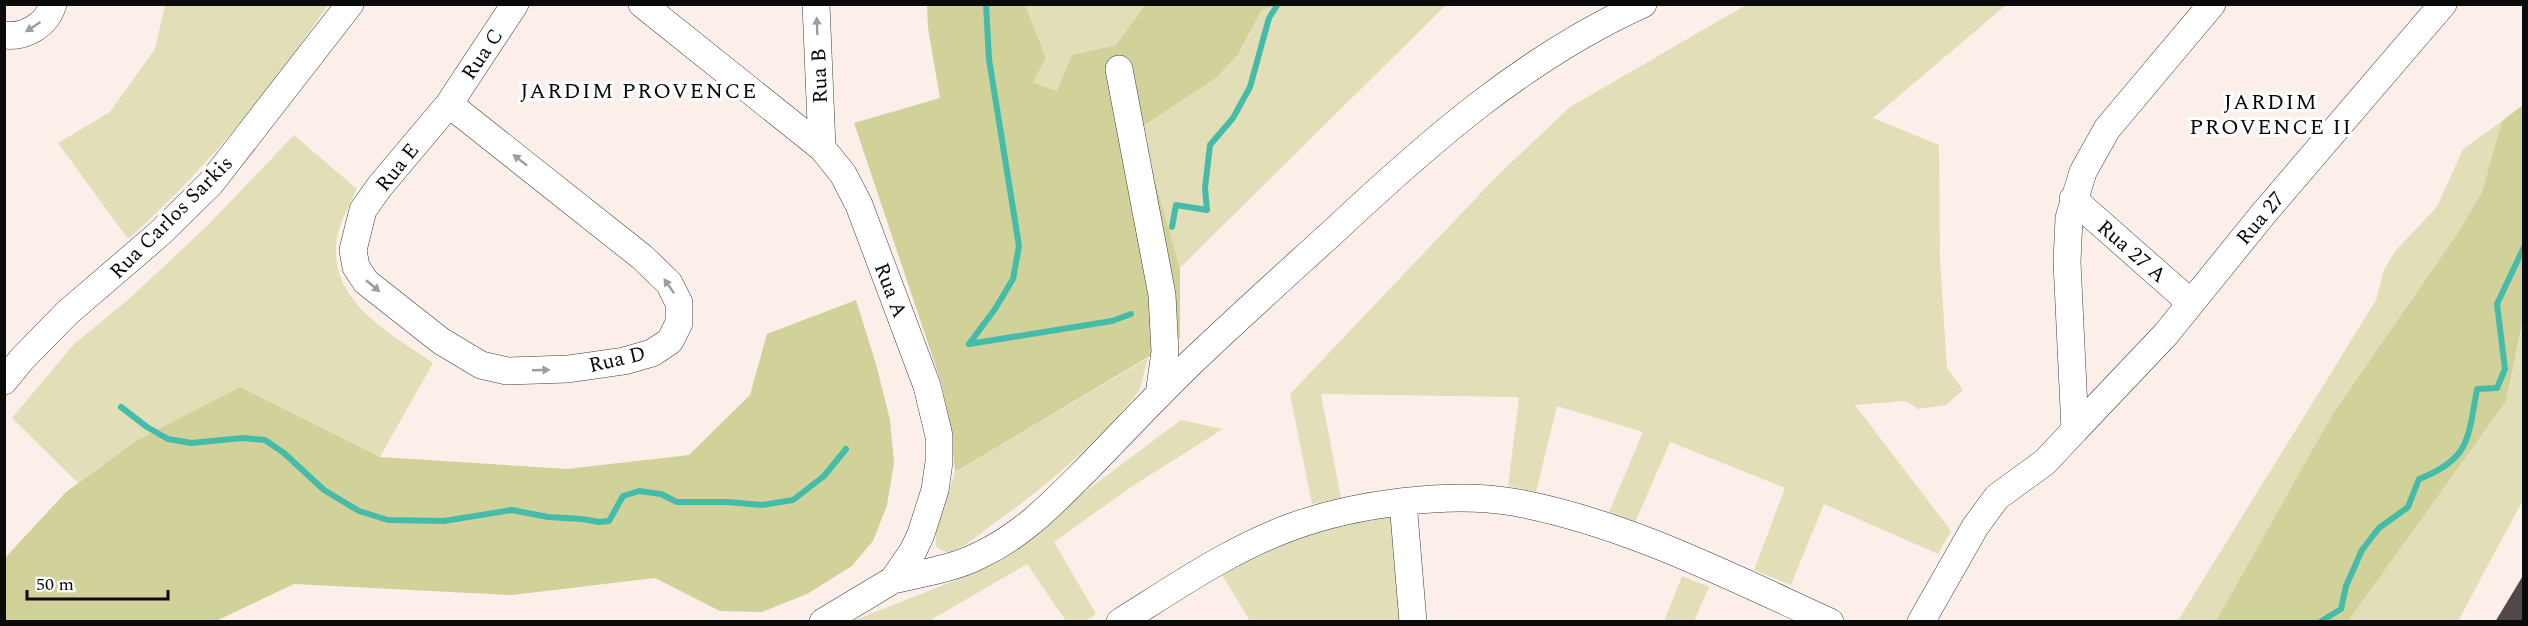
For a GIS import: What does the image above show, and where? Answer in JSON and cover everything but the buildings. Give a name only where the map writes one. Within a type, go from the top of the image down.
[{"type":"street","points":[[4,35],[16,37],[37,28],[53,4]]},
{"type":"street","name":"Rua Carlos Sarkis","points":[[4,381],[22,358],[67,313],[159,234],[212,183],[350,4]]},
{"type":"street","name":"Rua C","points":[[449,104],[515,4]]},
{"type":"street","name":"Rua A","points":[[642,4],[822,148],[843,174],[859,205],[927,386],[939,436],[939,462],[928,514],[913,551],[893,580],[823,621]]},
{"type":"street","name":"Rua B","points":[[816,4],[822,148]]},
{"type":"street","points":[[893,580],[963,563],[1014,536],[1054,502],[1195,359],[1408,162],[1481,101],[1536,63],[1643,4]]},
{"type":"street","points":[[2075,430],[2067,262],[2069,218],[2073,199],[2093,151],[2107,129],[2212,4]]},
{"type":"street","name":"Rua 27","points":[[1921,621],[1966,542],[1997,497],[2045,462],[2142,361],[2264,213],[2443,4]]},
{"type":"street","points":[[1119,69],[1162,295],[1165,352],[1159,395]]},
{"type":"street","name":"Rua D","points":[[355,235],[353,250],[356,267],[366,282],[441,341],[482,364],[507,371],[568,369],[624,362],[652,353],[670,341],[679,323],[680,303],[669,283],[642,257],[449,104]]},
{"type":"street","name":"Rua E","points":[[355,235],[363,210],[380,186],[449,104]]},
{"type":"street","name":"Rua 27 A","points":[[2073,199],[2191,303]]},
{"type":"street","points":[[1120,621],[1221,561],[1285,530],[1326,516],[1364,507],[1403,502],[1474,499],[1512,502],[1602,525],[1830,621]]},
{"type":"street","points":[[1403,502],[1413,621]]},
{"type":"shaded area","points":[[1276,4],[1446,5],[1180,268],[1140,128],[1216,78],[1242,49],[1262,10]]},
{"type":"shaded area","points":[[165,5],[328,5],[283,68],[235,128],[184,185],[128,239],[58,143],[110,112],[155,49]]},
{"type":"shaded area","points":[[1025,5],[1145,5],[1116,45],[1072,55],[1058,91],[1033,82],[1046,58]]},
{"type":"shaded area","points":[[1746,5],[2006,5],[1873,118],[1939,145],[1940,259],[1947,368],[1963,390],[1946,405],[1918,409],[1905,401],[1855,405],[1951,531],[1938,554],[1824,504],[1791,585],[1754,570],[1785,488],[1670,442],[1635,523],[1609,512],[1643,432],[1557,406],[1536,492],[1508,486],[1519,398],[1515,397],[1321,394],[1341,498],[1312,504],[1290,394],[1496,177],[1570,107]]},
{"type":"shaded area","points":[[2502,121],[2482,192],[2457,234],[2332,415],[2216,621],[2177,622],[2376,300],[2384,270],[2395,251],[2437,207],[2463,149]]},
{"type":"shaded area","points":[[294,135],[357,189],[344,216],[336,245],[337,266],[354,301],[383,328],[433,363],[380,457],[240,387],[137,440],[78,483],[12,418],[74,344],[129,299],[209,224]]},
{"type":"shaded area","points":[[2523,324],[2523,500],[2458,621],[2344,622],[2506,401]]},
{"type":"shaded area","points":[[1148,358],[1140,389],[1132,400],[1064,469],[964,546],[948,552],[936,546],[936,530],[955,472]]},
{"type":"shaded area","points":[[1181,420],[1223,429],[1131,487],[1054,542],[1096,614],[1086,621],[1066,621],[1027,564],[929,621],[850,622],[969,575],[986,566]]},
{"type":"shaded area","points":[[1392,512],[1402,621],[1250,621],[1221,573],[1307,533]]},
{"type":"shaded area","points":[[1682,576],[1709,587],[1694,621],[1664,621]]},
{"type":"green space","points":[[927,5],[1025,5],[1046,58],[1033,82],[1057,91],[1072,55],[1116,45],[1145,5],[1276,5],[1262,10],[1239,53],[1216,78],[1140,128],[1180,268],[1180,338],[955,472],[950,423],[941,382],[854,123],[940,98],[928,28]]},
{"type":"green space","points":[[2523,105],[2523,321],[2506,401],[2348,621],[2216,621],[2332,415],[2457,234],[2482,192],[2502,121]]},
{"type":"green space","points":[[856,300],[890,420],[894,463],[887,505],[873,541],[852,566],[807,594],[762,612],[720,611],[655,578],[512,595],[294,584],[216,621],[5,621],[5,558],[66,492],[137,440],[240,387],[380,457],[567,469],[689,455],[750,395],[767,334]]},
{"type":"waterway","points":[[969,344],[995,309],[1013,279],[1019,246],[989,59],[986,4]]},
{"type":"waterway","points":[[1172,227],[1176,205],[1207,210],[1205,188],[1210,145],[1233,118],[1250,87],[1269,18],[1278,4]]},
{"type":"waterway","points":[[2320,622],[2341,609],[2346,586],[2362,550],[2379,528],[2408,507],[2419,479],[2448,464],[2464,445],[2477,389],[2497,388],[2505,369],[2497,304],[2524,247]]},
{"type":"waterway","points":[[969,344],[1112,321],[1131,314]]},
{"type":"waterway","points":[[121,407],[147,427],[168,439],[191,443],[243,438],[265,440],[284,453],[324,490],[359,511],[388,520],[444,521],[512,510],[548,517],[609,521],[623,496],[639,491],[661,494],[677,502],[762,505],[793,500],[824,476],[846,449]]},
{"type":"district","name":"JARDIM PROVENCE","points":[[639,90]]},
{"type":"district","name":"JARDIM PROVENCE II","points":[[2271,114]]}]
